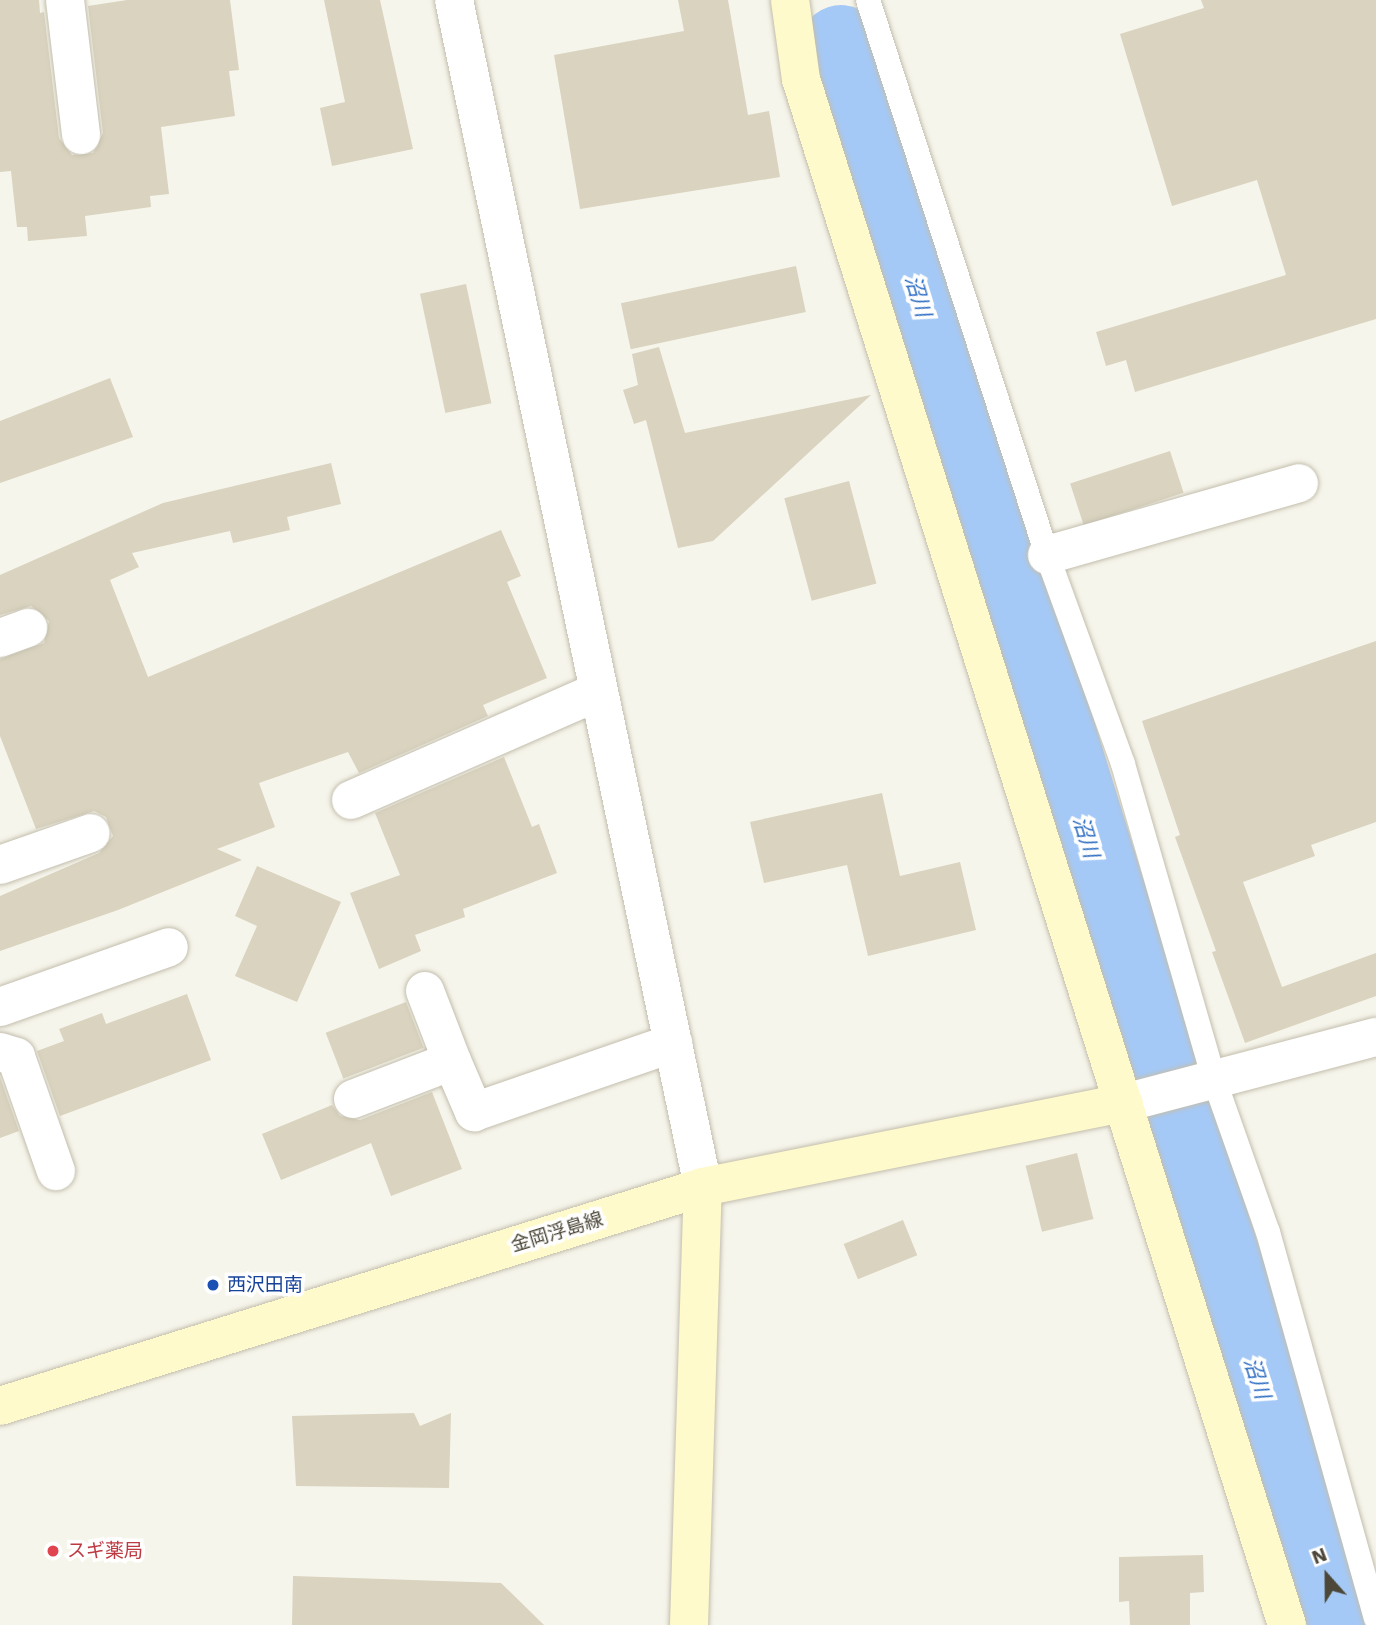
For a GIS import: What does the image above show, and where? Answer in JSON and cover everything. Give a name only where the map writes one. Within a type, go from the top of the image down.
[{"type":"street","points":[[65,0],[81,135]]},
{"type":"street","points":[[454,0],[597,692],[703,1186],[688,1625]]},
{"type":"street","points":[[790,0],[801,79],[1287,1625]]},
{"type":"street","points":[[1047,555],[1299,482]]},
{"type":"street","points":[[351,800],[597,692]]},
{"type":"street","points":[[0,865],[91,833]]},
{"type":"street","points":[[0,1007],[170,947]]},
{"type":"street","points":[[425,991],[474,1112],[673,1043]]},
{"type":"street","points":[[1124,1103],[1376,1037]]},
{"type":"street","points":[[0,1052],[16,1057],[56,1171]]},
{"type":"street","points":[[354,1099],[452,1061]]},
{"type":"street","name":"金岡浮島線","points":[[0,1406],[703,1186],[1124,1103]]},
{"type":"lane","points":[[868,0],[1047,555],[1123,764],[1214,1079],[1268,1232],[1376,1618]]},
{"type":"building","points":[[0,0],[39,0],[40,13],[44,12],[59,138],[72,155],[93,153],[103,133],[88,6],[127,0],[230,0],[239,70],[229,71],[235,116],[161,127],[169,194],[150,196],[151,207],[85,216],[87,236],[28,241],[27,227],[17,227],[11,171],[0,172]]},
{"type":"building","points":[[324,0],[380,0],[413,149],[332,166],[320,108],[345,102]]},
{"type":"building","points":[[678,0],[728,0],[748,115],[769,111],[780,177],[580,209],[554,55],[684,31]]},
{"type":"building","points":[[1201,0],[1376,0],[1376,319],[1135,392],[1126,360],[1106,366],[1096,332],[1286,275],[1257,180],[1172,206],[1120,34],[1204,8]]},
{"type":"building","points":[[796,266],[806,312],[631,349],[621,303]]},
{"type":"building","points":[[466,284],[491,403],[445,413],[420,294]]},
{"type":"building","points":[[659,347],[685,433],[871,395],[713,541],[678,548],[646,420],[634,424],[623,390],[638,385],[632,354]]},
{"type":"building","points":[[110,378],[133,437],[0,483],[0,421]]},
{"type":"building","points":[[1170,451],[1184,493],[1084,525],[1070,483]]},
{"type":"building","points":[[331,463],[341,504],[287,517],[290,530],[233,543],[230,531],[132,553],[139,567],[110,580],[148,677],[501,530],[521,576],[507,582],[547,678],[483,705],[488,716],[359,773],[348,752],[259,783],[275,827],[217,849],[242,860],[118,910],[0,951],[0,896],[99,853],[113,836],[106,817],[94,811],[36,829],[0,736],[0,659],[44,643],[49,621],[31,606],[0,615],[0,575],[163,503]]},
{"type":"building","points":[[849,481],[876,583],[812,601],[784,498]]},
{"type":"building","points":[[1376,641],[1376,822],[1311,845],[1315,856],[1243,882],[1282,987],[1376,953],[1376,996],[1245,1043],[1212,952],[1216,951],[1175,837],[1180,835],[1142,721]]},
{"type":"building","points":[[504,757],[532,827],[539,824],[557,873],[463,909],[465,917],[415,935],[421,951],[379,969],[350,893],[400,875],[375,813]]},
{"type":"building","points":[[882,793],[900,876],[960,862],[976,930],[868,956],[847,865],[764,883],[750,822]]},
{"type":"building","points":[[257,866],[341,902],[297,1002],[235,976],[257,926],[235,916]]},
{"type":"building","points":[[187,994],[211,1060],[60,1116],[37,1051],[64,1041],[59,1029],[102,1013],[106,1024]]},
{"type":"building","points":[[406,1002],[424,1048],[343,1079],[326,1033]]},
{"type":"building","points":[[0,1077],[19,1131],[0,1138]]},
{"type":"building","points":[[432,1092],[462,1169],[391,1196],[371,1143],[281,1180],[262,1134],[332,1105],[340,1116],[360,1120]]},
{"type":"building","points":[[1077,1153],[1093,1219],[1042,1232],[1026,1166]]},
{"type":"building","points":[[903,1220],[917,1255],[858,1279],[844,1244]]},
{"type":"building","points":[[414,1413],[420,1426],[451,1413],[449,1488],[296,1486],[292,1416]]},
{"type":"building","points":[[1203,1555],[1204,1592],[1190,1593],[1190,1625],[1130,1625],[1129,1601],[1119,1602],[1119,1557]]},
{"type":"building","points":[[293,1576],[501,1583],[544,1625],[292,1625]]},
{"type":"waterway","name":"沼川","points":[[841,47],[1182,1145],[1338,1625]]},
{"type":"place","name":"西沢田南","points":[[213,1285]]},
{"type":"place","name":"スギ薬局","points":[[53,1551]]}]
